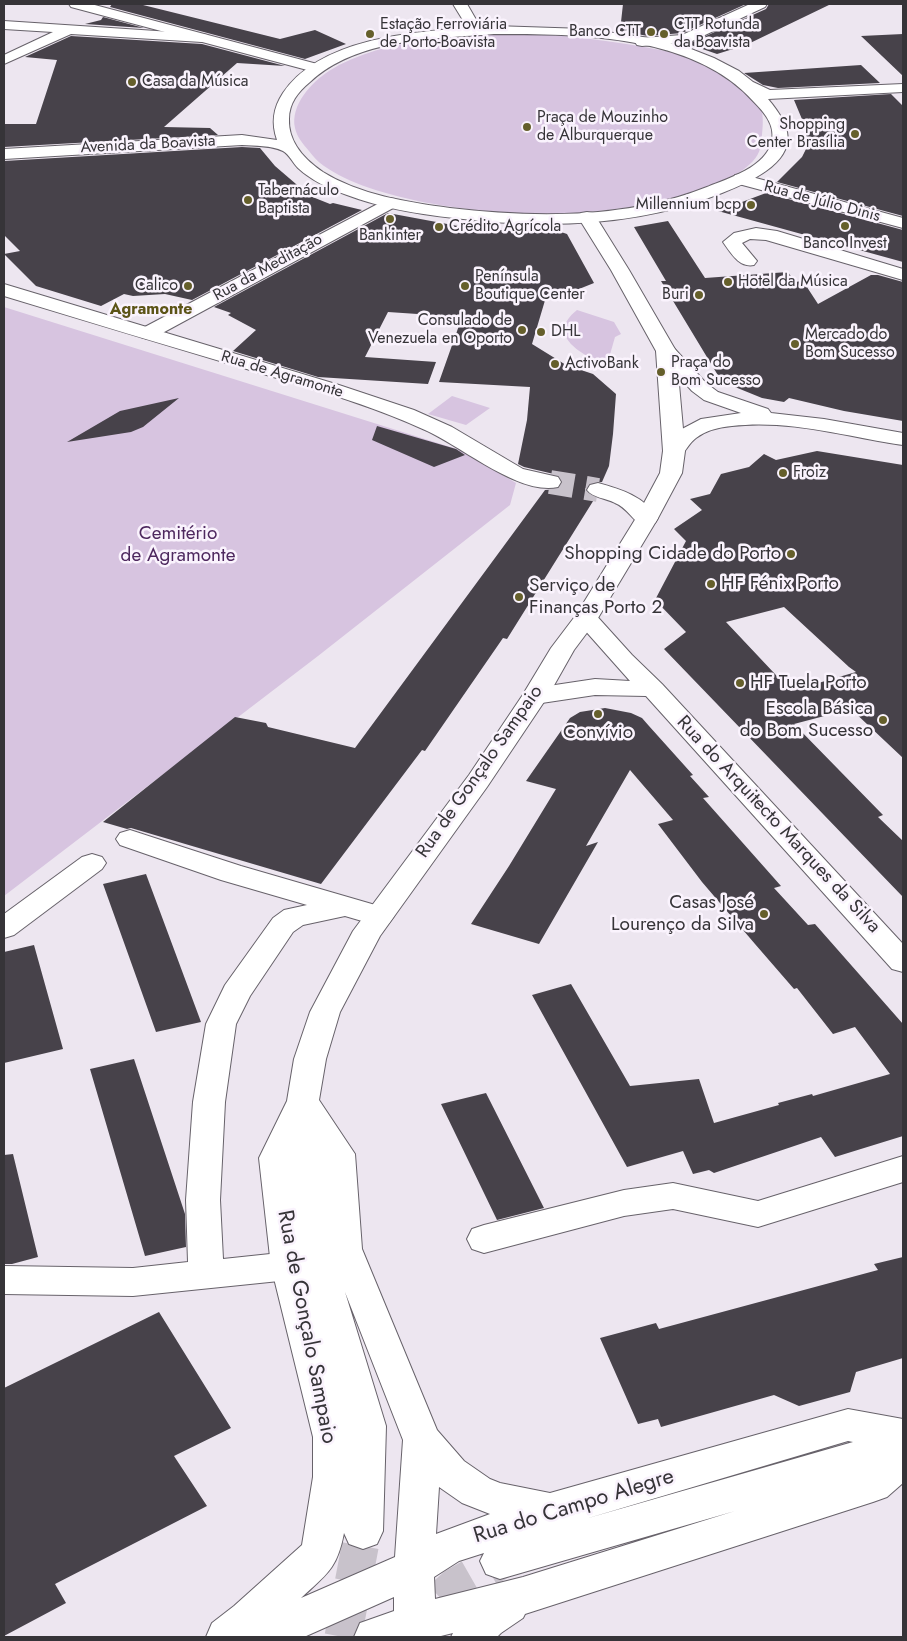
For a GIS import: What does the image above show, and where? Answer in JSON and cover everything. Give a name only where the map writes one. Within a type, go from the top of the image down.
[{"type":"main road","points":[[76,4],[316,68]]},
{"type":"main road","points":[[460,4],[474,27],[494,30]]},
{"type":"main road","points":[[642,42],[684,39],[760,4]]},
{"type":"main road","points":[[443,34],[452,31],[450,19]]},
{"type":"main road","points":[[4,25],[202,38]]},
{"type":"main road","points":[[4,60],[69,30]]},
{"type":"main road","points":[[750,86],[774,116],[780,128],[780,142],[774,155],[761,168],[714,192],[673,204],[625,213],[587,217],[541,220],[486,218],[389,202],[353,192],[324,179],[303,165],[284,137],[281,125],[282,113],[290,93],[297,84],[316,68],[339,57],[368,48],[443,34],[494,30],[555,31],[642,42],[689,54],[721,67],[750,86],[768,94],[903,88]]},
{"type":"main road","points":[[684,39],[682,46],[689,54]]},
{"type":"main road","points":[[774,116],[778,107],[792,103],[903,97]]},
{"type":"main road","points":[[266,119],[282,113]]},
{"type":"main road","name":"Avenida da Boavista","points":[[4,154],[242,140],[272,143],[292,149]]},
{"type":"main road","name":"Rua de Júlio Dinis","points":[[741,179],[903,223]]},
{"type":"main road","name":"Rua da Meditação","points":[[148,334],[389,202]]},
{"type":"main road","points":[[587,217],[620,270],[666,351],[699,387],[711,396],[734,406],[791,421],[903,439]]},
{"type":"main road","points":[[748,261],[732,242],[736,238],[758,233],[771,235],[903,276]]},
{"type":"main road","name":"Rua de Agramonte","points":[[4,290],[332,389],[407,414],[445,431],[516,474],[550,482]]},
{"type":"main road","points":[[666,351],[674,451]]},
{"type":"main road","points":[[674,451],[690,434],[711,423],[742,418],[791,421]]},
{"type":"main road","name":"Rua de Gonçalo Sampaio","points":[[228,1637],[319,1555],[324,1535],[332,1478],[332,1437],[289,1266],[276,1158],[303,1101],[310,1059],[325,1012],[343,974],[379,916],[478,781],[535,696],[563,648],[586,618],[647,518],[671,473],[674,451]]},
{"type":"main road","points":[[598,490],[628,499],[647,518]]},
{"type":"main road","name":"Rua do Arquitecto Marques da Silva","points":[[586,618],[903,962]]},
{"type":"main road","points":[[535,696],[595,688],[653,689]]},
{"type":"main road","points":[[130,839],[231,873],[379,916]]},
{"type":"main road","points":[[4,928],[92,863]]},
{"type":"main road","points":[[205,1276],[206,1250],[202,1200],[209,1102],[221,1024],[236,994],[283,924],[294,917],[346,906]]},
{"type":"main road","points":[[303,1101],[338,1154],[345,1249],[422,1440],[450,1473],[476,1491],[498,1500],[550,1511]]},
{"type":"main road","points":[[303,1101],[306,1158],[316,1256],[367,1426],[363,1531]]},
{"type":"main road","points":[[484,1239],[624,1203],[673,1196],[758,1214],[903,1169]]},
{"type":"main road","points":[[4,1280],[133,1282],[289,1266]]},
{"type":"main road","name":"Rua do Campo Alegre","points":[[259,1637],[414,1568],[446,1548],[550,1511],[848,1425],[903,1435]]},
{"type":"main road","points":[[414,1631],[414,1568],[422,1440]]},
{"type":"main road","points":[[500,1561],[903,1445]]},
{"type":"main road","points":[[375,1637],[414,1631],[872,1485],[903,1459]]},
{"type":"main road","points":[[472,1637],[486,1619],[523,1596]]},
{"type":"green space","name":"Praça de Mouzinho de Alburquerque","points":[[536,34],[640,46],[693,57],[716,66],[728,74],[760,106],[763,125],[759,151],[750,164],[736,174],[714,185],[664,201],[577,213],[517,213],[446,206],[377,190],[348,179],[324,166],[312,155],[297,134],[294,119],[296,111],[309,88],[329,71],[351,59],[402,44],[430,40],[485,35]]},
{"type":"green space","name":"Cemitério de Agramonte","points":[[4,307],[460,450],[516,483],[510,505],[318,656],[4,896]]},
{"type":"green space","points":[[577,310],[614,322],[621,334],[615,337],[607,365],[579,350],[571,344],[566,336],[565,328],[568,319]]},
{"type":"green space","points":[[452,396],[490,408],[466,425],[428,414]]},
{"type":"building","points":[[112,4],[139,4],[280,39],[315,30],[346,44],[305,59],[110,7]]},
{"type":"building","points":[[623,4],[746,4],[682,33],[648,36],[620,31]]},
{"type":"building","points":[[769,4],[831,4],[746,45],[717,54],[688,44],[766,9]]},
{"type":"building","points":[[103,17],[144,28],[85,24],[101,20]]},
{"type":"building","points":[[903,34],[903,76],[861,36]]},
{"type":"building","points":[[71,36],[202,44],[285,66],[237,63],[164,127],[210,128],[218,135],[4,147],[4,124],[36,124],[57,60],[25,57]]},
{"type":"building","points":[[861,65],[880,83],[778,88],[763,85],[744,73]]},
{"type":"building","points":[[891,94],[903,106],[903,216],[777,182],[802,157],[808,145],[804,124],[794,100]]},
{"type":"building","points":[[242,147],[260,148],[275,166],[310,196],[330,204],[333,203],[362,210],[192,300],[165,294],[133,296],[124,294],[101,306],[36,286],[4,254],[20,251],[4,235],[4,161]]},
{"type":"building","points":[[766,193],[903,230],[903,262],[718,211]]},
{"type":"building","points":[[388,213],[458,226],[510,231],[558,231],[567,234],[594,283],[569,293],[546,297],[532,344],[566,365],[593,374],[616,394],[613,434],[609,466],[602,482],[590,483],[585,489],[588,494],[595,498],[507,639],[503,638],[425,751],[422,750],[321,884],[131,828],[127,829],[103,822],[235,717],[266,723],[268,727],[355,748],[545,490],[558,489],[563,483],[558,475],[518,464],[527,420],[530,387],[439,382],[462,317],[388,312],[365,357],[436,362],[428,384],[318,377],[233,351],[256,330],[228,315],[231,313],[214,307]]},
{"type":"building","name":"Mercado do Bom Sucesso","points":[[668,221],[705,278],[788,272],[795,282],[803,281],[818,304],[871,275],[903,282],[903,421],[844,411],[789,398],[784,402],[762,398],[735,387],[719,377],[661,281],[666,281],[634,227]]},
{"type":"building","points":[[179,398],[143,427],[131,432],[67,442],[120,411]]},
{"type":"building","points":[[377,426],[456,449],[465,455],[434,467],[372,440]]},
{"type":"building","points":[[817,451],[903,465],[903,758],[851,709],[794,724],[883,815],[878,817],[903,841],[903,897],[664,649],[686,632],[655,600],[686,541],[674,529],[702,510],[690,499],[710,494],[721,474],[749,467],[764,454],[776,460]],"holes":[[[784,607],[856,672],[791,691],[726,622]]]},
{"type":"building","points":[[605,708],[631,713],[642,718],[693,775],[690,776],[709,797],[703,798],[781,886],[774,888],[808,925],[815,924],[903,1024],[903,1136],[835,1157],[821,1137],[714,1173],[709,1170],[693,1174],[683,1151],[627,1167],[532,995],[571,984],[630,1086],[699,1079],[714,1123],[779,1105],[778,1103],[812,1094],[813,1096],[890,1074],[855,1027],[833,1034],[797,988],[794,989],[755,944],[702,882],[658,824],[673,820],[630,770],[586,846],[598,842],[539,944],[471,924],[556,789],[526,781],[570,718],[580,712]]},
{"type":"building","points":[[146,874],[201,1022],[156,1032],[103,884]]},
{"type":"building","points":[[34,945],[63,1049],[4,1063],[4,952]]},
{"type":"building","points":[[134,1059],[185,1214],[186,1247],[145,1256],[90,1069]]},
{"type":"building","points":[[486,1093],[544,1208],[497,1220],[441,1104]]},
{"type":"building","points":[[13,1154],[38,1257],[12,1264],[4,1264],[4,1155]]},
{"type":"building","points":[[903,1257],[903,1358],[856,1372],[850,1392],[799,1406],[774,1395],[661,1427],[658,1419],[638,1424],[600,1338],[656,1323],[659,1329],[878,1270],[874,1264]]},
{"type":"building","points":[[159,1312],[231,1428],[174,1456],[207,1506],[55,1584],[66,1603],[4,1636],[4,1388]]},
{"type":"tunnel","points":[[550,482],[598,490]]},
{"type":"tunnel","points":[[343,1637],[363,1531]]},
{"type":"tunnel","points":[[400,1637],[456,1586],[500,1561]]},
{"type":"place","name":"Banco CTT","points":[[651,32]]},
{"type":"place","name":"Estação Ferroviária de Porto-Boavista","points":[[370,34]]},
{"type":"place","name":"CTT Rotunda da Boavista","points":[[664,34]]},
{"type":"place","name":"Casa da Música","points":[[132,82]]},
{"type":"place","name":"Praça de Mouzinho de Alburquerque","points":[[527,127]]},
{"type":"place","name":"Shopping Center Brasília","points":[[855,134]]},
{"type":"place","name":"Tabernáculo Baptista","points":[[248,200]]},
{"type":"place","name":"Millennium bcp","points":[[751,205]]},
{"type":"place","name":"Bankinter","points":[[390,219]]},
{"type":"place","name":"Banco Invest","points":[[845,226]]},
{"type":"place","name":"Crédito Agrícola","points":[[439,227]]},
{"type":"place","name":"Hotel da Música","points":[[728,282]]},
{"type":"place","name":"Calico","points":[[188,286]]},
{"type":"place","name":"Península Boutique Center","points":[[465,286]]},
{"type":"place","name":"Buri","points":[[699,295]]},
{"type":"place","name":"Consulado de Venezuela en Oporto","points":[[522,330]]},
{"type":"place","name":"DHL","points":[[541,332]]},
{"type":"place","name":"Mercado do Bom Sucesso","points":[[795,344]]},
{"type":"place","name":"ActivoBank","points":[[555,364]]},
{"type":"place","name":"Praça do Bom Sucesso","points":[[661,372]]},
{"type":"place","name":"Froiz","points":[[783,473]]},
{"type":"place","name":"Shopping Cidade do Porto","points":[[791,554]]},
{"type":"place","name":"HF Fénix Porto","points":[[711,584]]},
{"type":"place","name":"Serviço de Finanças Porto 2","points":[[519,597]]},
{"type":"place","name":"HF Tuela Porto","points":[[740,683]]},
{"type":"place","name":"Convívio","points":[[598,714]]},
{"type":"place","name":"Escola Básica do Bom Sucesso","points":[[883,720]]},
{"type":"place","name":"Casas José Lourenço da Silva","points":[[764,914]]},
{"type":"district","name":"Agramonte","points":[[151,310]]}]
